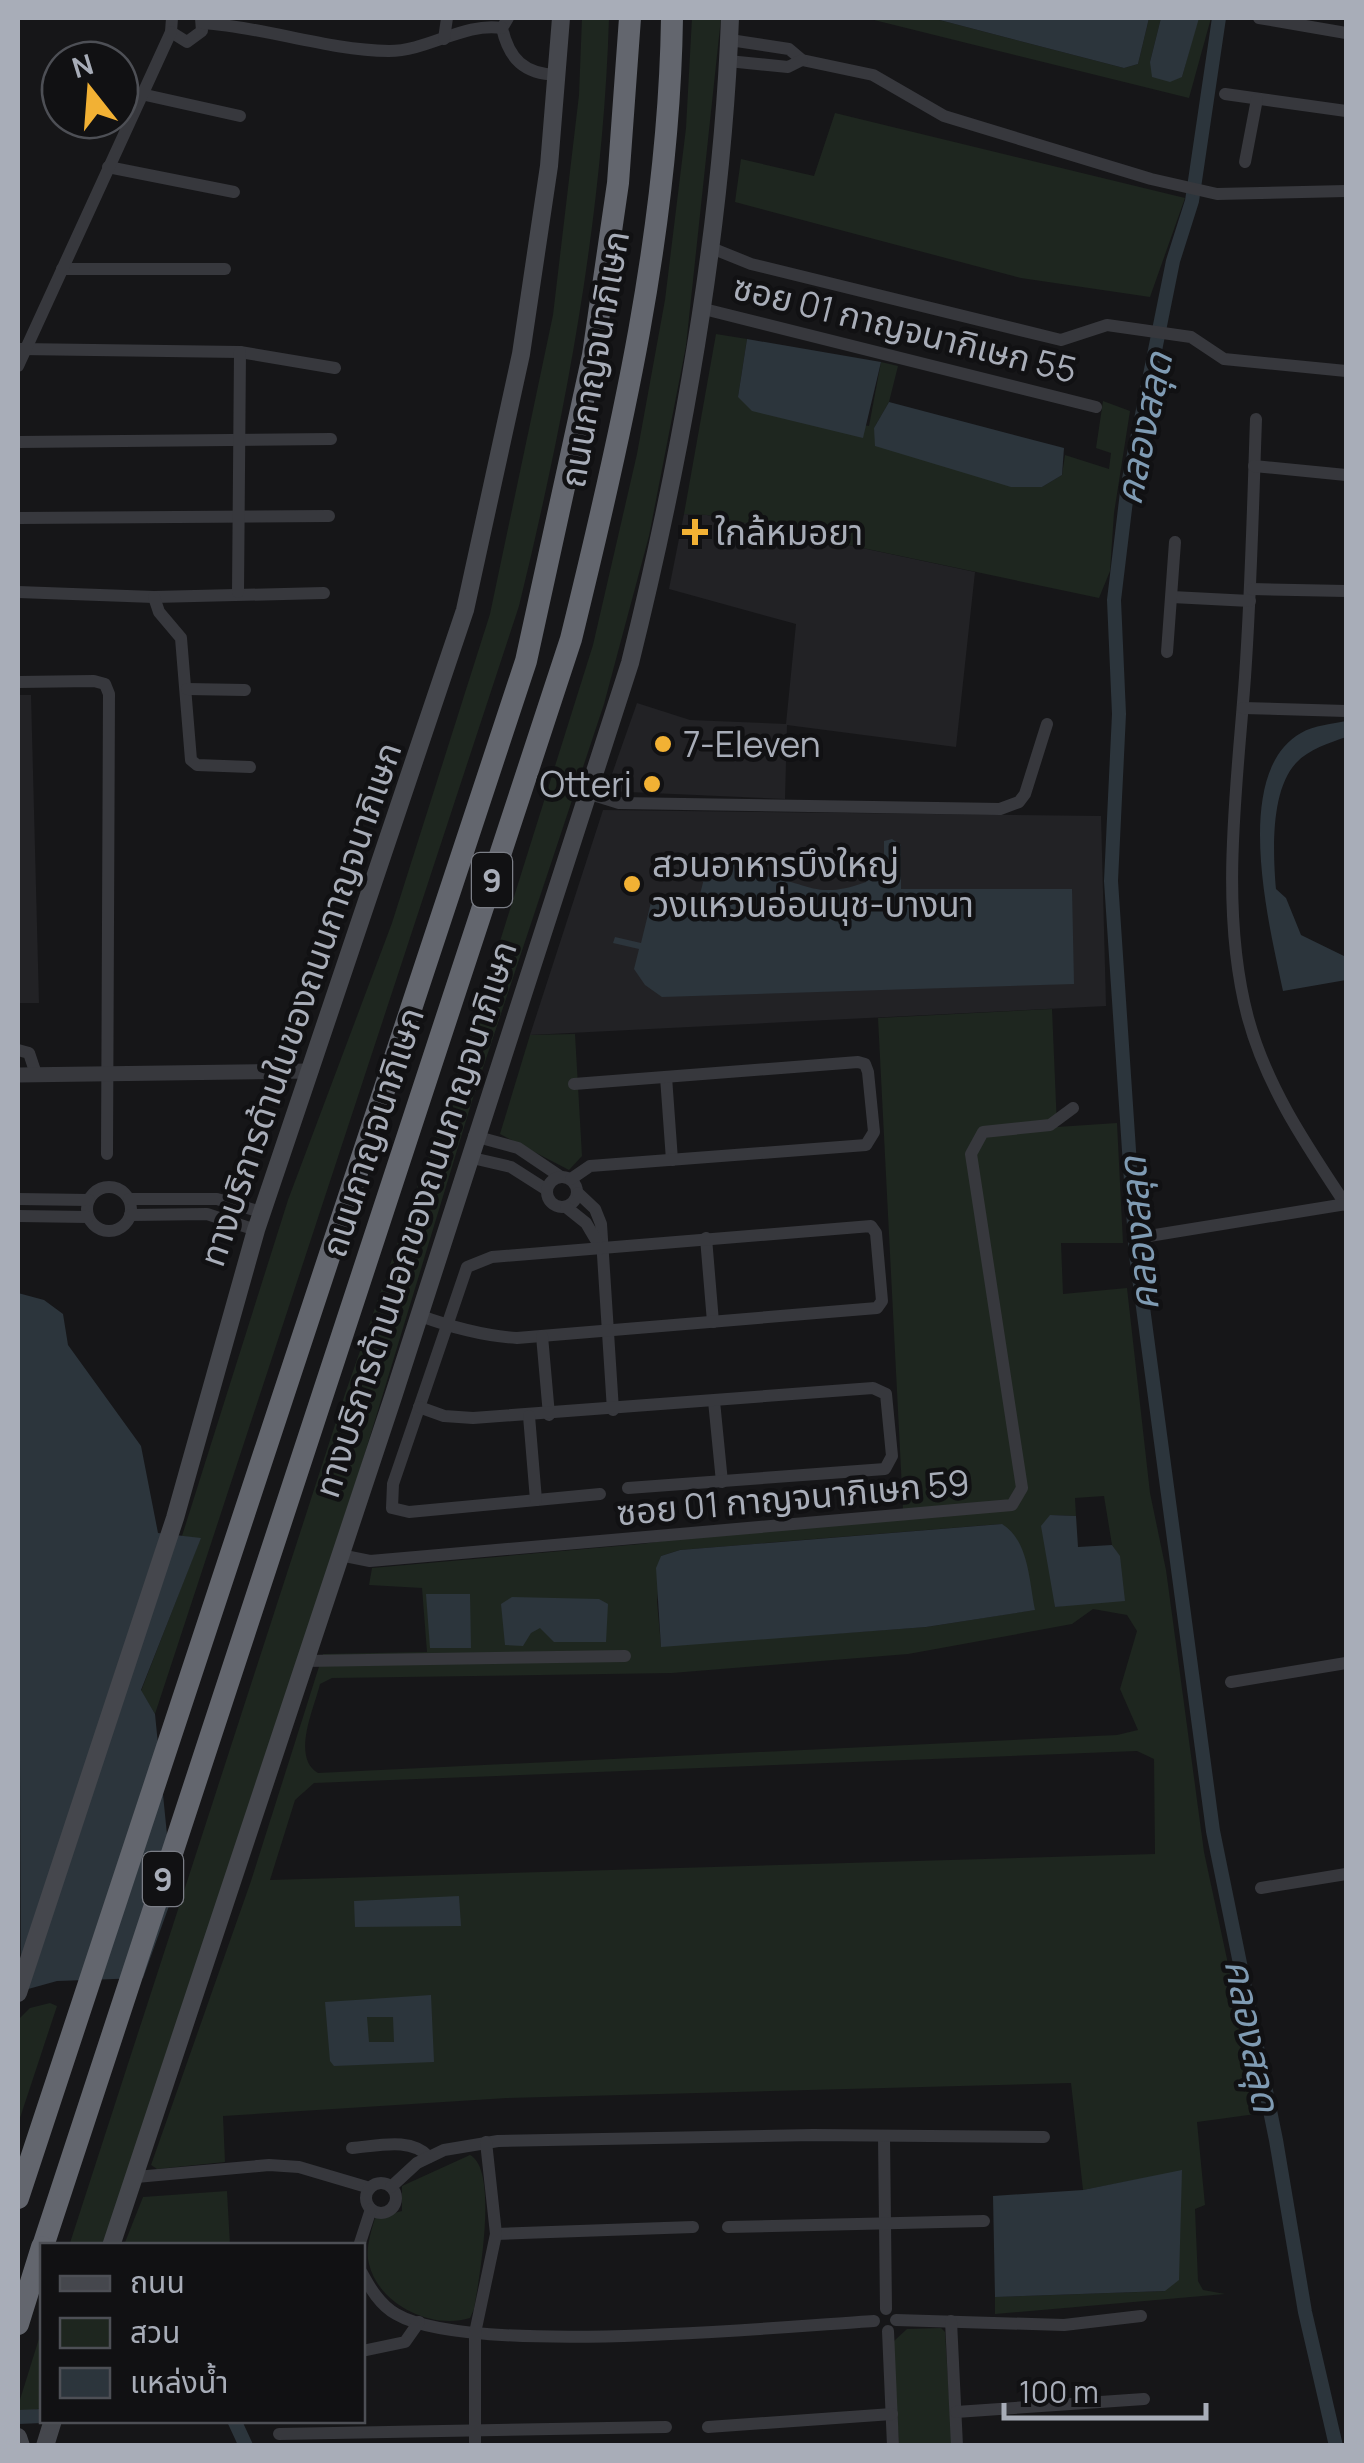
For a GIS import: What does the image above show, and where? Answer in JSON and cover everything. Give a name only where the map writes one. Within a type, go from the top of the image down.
[{"type":"highway","name":"ถนนกาญจนาภิเษก","points":[[18,2198],[526,661],[555,545],[593,356],[618,184],[630,18]]},
{"type":"highway","name":"ถนนกาญจนาภิเษก","points":[[44,2243],[571,639],[620,443],[648,274],[672,18]]},
{"type":"highway","name":"ถนนกาญจนาภิเษก","points":[[18,2324],[40,2255]]},
{"type":"main road","name":"ทางบริการด้านในของถนนกาญจนาภิเษก","points":[[18,1993],[176,1518],[259,1221],[465,610],[521,354],[549,166],[561,18]]},
{"type":"main road","name":"ทางบริการด้านนอกของถนนกาญจนาภิเษก","points":[[112,2243],[474,1136],[590,794],[658,549],[709,247],[730,18]]},
{"type":"main road","points":[[18,2437],[20,2446]]},
{"type":"street","points":[[444,40],[447,18]]},
{"type":"street","points":[[1259,18],[1346,33]]},
{"type":"street","points":[[18,366],[21,349],[62,269],[172,25],[187,42],[199,36],[202,20],[392,51],[505,22],[506,47],[517,64],[542,74],[557,74]]},
{"type":"street","points":[[730,40],[789,49],[802,60],[873,75],[944,116],[1151,179],[1217,194],[1346,191]]},
{"type":"street","points":[[728,61],[788,67],[802,60]]},
{"type":"street","points":[[141,94],[240,116]]},
{"type":"street","points":[[1224,94],[1346,111]]},
{"type":"street","points":[[1245,162],[1257,99]]},
{"type":"street","points":[[108,167],[234,192]]},
{"type":"street","points":[[709,247],[752,264],[1061,340],[1107,325],[1190,336],[1224,359],[1346,371]]},
{"type":"street","points":[[62,269],[226,269]]},
{"type":"street","name":"ซอย 01 กาญจนากิเษก 55","points":[[700,308],[1096,406]]},
{"type":"street","points":[[21,349],[240,352],[335,368]]},
{"type":"street","points":[[238,592],[240,352]]},
{"type":"street","points":[[1150,1236],[1346,1204],[1280,1101],[1259,1052],[1238,970],[1234,912],[1256,418]]},
{"type":"street","points":[[18,442],[330,440]]},
{"type":"street","points":[[1254,466],[1346,474]]},
{"type":"street","points":[[18,518],[330,516]]},
{"type":"street","points":[[1167,652],[1175,542]]},
{"type":"street","points":[[1172,597],[1346,591]]},
{"type":"street","points":[[18,592],[154,597],[324,592]]},
{"type":"street","points":[[154,597],[159,612],[182,638],[193,763],[250,767]]},
{"type":"street","points":[[18,682],[94,681],[105,684],[109,694],[108,1154]]},
{"type":"street","points":[[187,690],[245,690]]},
{"type":"street","points":[[1243,708],[1346,711]]},
{"type":"street","points":[[590,794],[619,803],[1000,809],[1018,802],[1025,794],[1047,724]]},
{"type":"street","points":[[18,1050],[29,1053],[36,1074]]},
{"type":"street","points":[[547,1190],[582,1168],[866,1145],[872,1142],[874,1132],[868,1072],[858,1062],[574,1084]]},
{"type":"street","points":[[18,1074],[310,1071]]},
{"type":"street","points":[[666,1077],[672,1160]]},
{"type":"street","name":"ซอย 01 กาญจนาภิเษก 59","points":[[340,1555],[370,1561],[984,1511],[1012,1505],[1022,1488],[971,1154],[983,1132],[1050,1125],[1073,1108]]},
{"type":"street","points":[[474,1136],[518,1148],[566,1178],[594,1209],[601,1224],[613,1410]]},
{"type":"street","points":[[468,1156],[510,1168],[547,1190],[552,1204],[566,1207],[586,1223],[600,1247]]},
{"type":"street","points":[[129,1199],[130,1215],[122,1226],[110,1231],[96,1227],[88,1217],[89,1200],[98,1190],[110,1187],[129,1199],[218,1199],[259,1221]]},
{"type":"street","points":[[566,1207],[578,1193]]},
{"type":"street","points":[[18,1199],[89,1200]]},
{"type":"street","points":[[130,1215],[207,1214],[259,1221]]},
{"type":"street","points":[[18,1216],[88,1217]]},
{"type":"street","points":[[418,1315],[447,1325],[488,1336],[542,1336],[877,1308],[881,1290],[876,1233],[865,1224],[474,1260],[467,1267],[447,1325],[419,1407],[393,1484],[392,1508],[409,1512],[600,1494]]},
{"type":"street","points":[[706,1238],[713,1322]]},
{"type":"street","points":[[542,1336],[549,1414]]},
{"type":"street","points":[[419,1407],[456,1418],[530,1416],[880,1388],[886,1394],[892,1456],[885,1469],[628,1488]]},
{"type":"street","points":[[714,1401],[722,1482]]},
{"type":"street","points":[[530,1416],[536,1500]]},
{"type":"street","points":[[305,1660],[625,1656]]},
{"type":"street","points":[[1231,1682],[1346,1663]]},
{"type":"street","points":[[1261,1888],[1346,1874]]},
{"type":"street","points":[[884,2136],[883,2222],[886,2309],[892,2326],[894,2446]]},
{"type":"street","points":[[390,2186],[429,2157],[466,2144],[486,2142],[1044,2137]]},
{"type":"street","points":[[476,2446],[475,2333],[496,2234],[486,2142]]},
{"type":"street","points":[[352,2148],[408,2145],[420,2147],[429,2157]]},
{"type":"street","points":[[136,2176],[269,2165],[300,2167],[370,2188]]},
{"type":"street","points":[[360,2243],[371,2209],[366,2198],[370,2188],[380,2183],[390,2186],[396,2197],[392,2208],[382,2212],[371,2209]]},
{"type":"street","points":[[728,2227],[984,2221]]},
{"type":"street","points":[[496,2234],[693,2227]]},
{"type":"street","points":[[365,2277],[384,2305],[418,2322],[475,2333],[684,2333],[874,2321]]},
{"type":"street","points":[[886,2309],[877,2312],[874,2321],[878,2329],[951,2321],[1064,2325],[1141,2316]]},
{"type":"street","points":[[951,2321],[957,2446]]},
{"type":"street","points":[[365,2350],[405,2342],[418,2322]]},
{"type":"street","points":[[956,2412],[1144,2399]]},
{"type":"street","points":[[708,2427],[892,2414]]},
{"type":"street","points":[[279,2434],[666,2427]]},
{"type":"shaded area","points":[[684,514],[707,515],[975,572],[956,747],[787,725],[785,799],[606,791],[637,703],[690,720],[786,724],[796,624],[669,589]]},
{"type":"shaded area","points":[[18,695],[31,695],[39,1003],[18,1003]]},
{"type":"shaded area","points":[[603,810],[1101,816],[1106,1006],[530,1035]]},
{"type":"green space","points":[[582,18],[609,18],[599,166],[567,388],[519,606],[155,1714],[141,1691],[200,1539],[182,1536],[288,1200],[392,923],[490,614],[553,315],[579,95]]},
{"type":"green space","points":[[692,18],[721,18],[686,346],[649,536],[604,704],[472,1101],[355,1486],[105,2243],[70,2243],[345,1394],[474,1024],[593,645],[637,454],[665,300],[686,128]]},
{"type":"green space","points":[[866,18],[932,18],[1124,68],[1138,64],[1149,18],[1161,18],[1150,62],[1182,77],[1198,18],[1211,18],[1189,98]]},
{"type":"green space","points":[[835,113],[1185,198],[1150,297],[1021,278],[735,202],[741,159],[814,176]]},
{"type":"green space","points":[[716,334],[747,339],[738,397],[869,426],[881,362],[898,366],[889,402],[874,428],[1042,487],[1062,475],[1065,455],[1109,469],[1111,453],[1096,448],[1103,401],[1130,411],[1114,513],[1110,571],[1099,598],[707,515],[684,514]]},
{"type":"green space","points":[[1052,1009],[1057,1127],[1117,1123],[1123,1243],[1061,1243],[1063,1294],[1127,1288],[1150,1493],[1166,1570],[1204,1852],[1251,2071],[1256,2114],[1197,2122],[1205,2205],[1195,2209],[1198,2281],[1203,2290],[1225,2294],[995,2314],[995,2297],[1165,2291],[1182,2171],[1083,2190],[1071,2083],[507,2098],[223,2116],[225,2162],[157,2169],[151,2165],[251,1881],[323,1654],[427,1652],[422,1588],[369,1585],[372,1568],[641,1544],[903,1509],[878,1018]],"holes":[[[1104,1496],[1112,1545],[1120,1557],[1069,1605],[1055,1607],[1050,1515],[1076,1516],[1075,1498]],[[1001,1524],[1034,1610],[926,1627],[661,1646],[657,1602],[661,1556],[680,1550]],[[1093,1609],[1127,1615],[1137,1631],[1120,1689],[1138,1730],[1117,1735],[318,1773],[306,1756],[307,1732],[320,1684],[332,1678],[672,1673],[908,1654],[1072,1624]],[[1137,1751],[1154,1759],[1155,1854],[270,1880],[295,1800],[314,1783]]]},
{"type":"green space","points":[[575,1034],[582,1156],[569,1170],[500,1134],[530,1035]]},
{"type":"green space","points":[[50,2003],[57,2006],[18,2124],[18,2020],[30,2008]]},
{"type":"green space","points":[[470,2155],[479,2165],[484,2181],[485,2203],[474,2309],[470,2318],[455,2321],[424,2317],[395,2302],[375,2279],[368,2247],[375,2218],[402,2211],[402,2186]]},
{"type":"green space","points":[[227,2191],[230,2243],[125,2243],[143,2197]]},
{"type":"green space","points":[[941,2328],[945,2332],[952,2445],[899,2445],[893,2342],[907,2329]]},
{"type":"green space","points":[[40,2335],[40,2408],[18,2413]]},
{"type":"water","points":[[932,18],[1149,18],[1138,64],[1124,68]]},
{"type":"water","points":[[1161,18],[1199,18],[1182,77],[1170,82],[1152,77],[1150,62]]},
{"type":"water","points":[[747,339],[881,362],[863,438],[752,411],[738,397]]},
{"type":"water","points":[[889,402],[1064,448],[1062,475],[1042,487],[1011,487],[875,446],[874,428]]},
{"type":"water","points":[[1346,721],[1346,737],[1307,754],[1288,775],[1277,806],[1274,841],[1276,889],[1286,898],[1301,935],[1346,957],[1346,980],[1283,991],[1260,853],[1266,781],[1279,753],[1301,733]]},
{"type":"water","points":[[892,839],[901,845],[901,889],[1072,889],[1074,984],[662,997],[645,985],[634,969],[639,949],[613,943],[615,937],[641,943],[652,898],[697,906],[709,859],[748,864],[755,875],[833,890],[866,882],[866,855],[884,855],[884,841]]},
{"type":"water","points":[[18,1293],[44,1300],[63,1314],[68,1345],[141,1446],[158,1533],[201,1538],[141,1690],[155,1714],[173,1895],[143,1978],[57,1981],[21,1991]]},
{"type":"water","points":[[1050,1515],[1076,1516],[1078,1547],[1112,1545],[1120,1556],[1125,1601],[1055,1607],[1041,1526]]},
{"type":"water","points":[[1002,1524],[1023,1551],[1035,1610],[926,1627],[661,1647],[656,1568],[661,1556],[680,1550]]},
{"type":"water","points":[[426,1594],[470,1594],[471,1648],[430,1648]]},
{"type":"water","points":[[512,1597],[599,1599],[608,1604],[606,1642],[554,1642],[540,1628],[531,1633],[523,1646],[505,1645],[501,1604]]},
{"type":"water","points":[[459,1896],[461,1926],[355,1927],[354,1901]]},
{"type":"water","points":[[431,1995],[434,2062],[334,2066],[330,2061],[325,2002]],"holes":[[[367,2017],[393,2017],[394,2042],[369,2042]]]},
{"type":"water","points":[[1182,2170],[1179,2280],[1165,2291],[995,2297],[993,2196],[1083,2190]]},
{"type":"waterway","name":"คลองสลุด","points":[[1219,18],[1192,201],[1173,261],[1128,484],[1114,600],[1119,714],[1111,881],[1136,1255],[1213,1831],[1276,2140],[1305,2312],[1336,2446]]},
{"type":"waterway","points":[[18,2417],[40,2416]]},
{"type":"waterway","points":[[235,2423],[246,2446]]},
{"type":"place","name":"ใกล้หมอยา","points":[[695,532]]},
{"type":"place","name":"7-Eleven","points":[[663,744]]},
{"type":"place","name":"Otteri","points":[[652,784]]},
{"type":"place","name":"สวนอาหารบึงใหญ่ วงแหวนอ่อนนุช-บางนา","points":[[632,884]]}]
